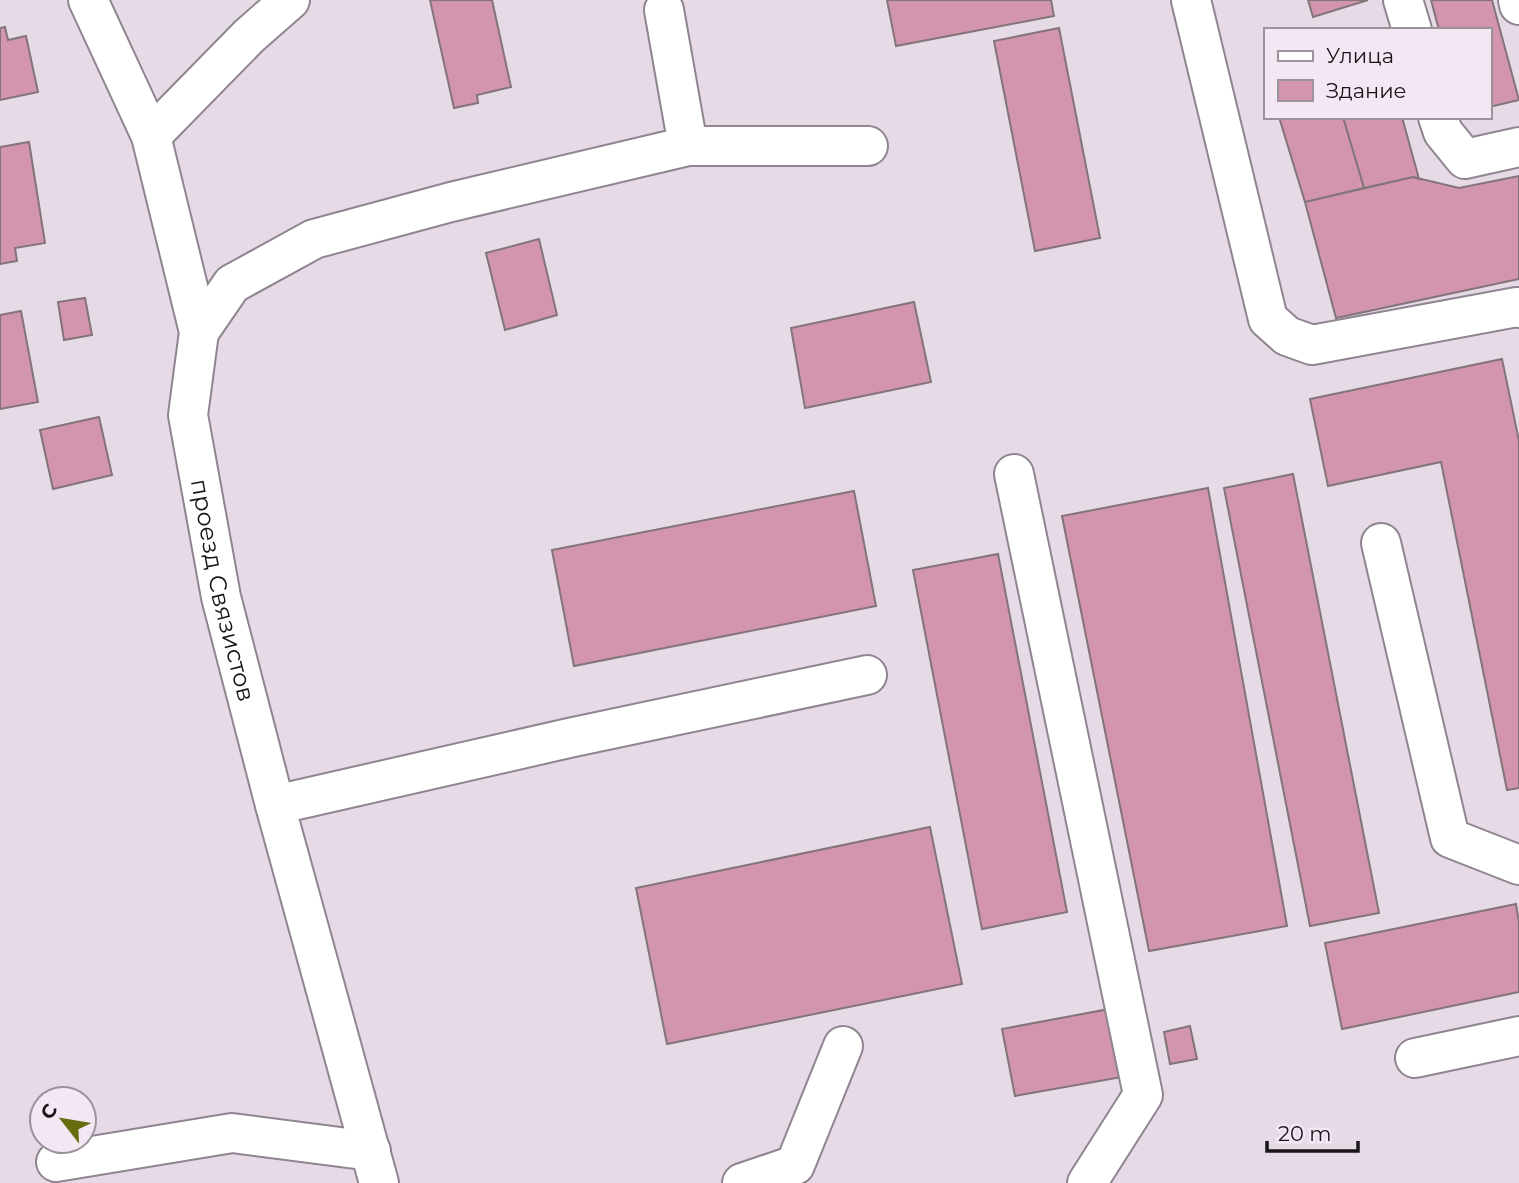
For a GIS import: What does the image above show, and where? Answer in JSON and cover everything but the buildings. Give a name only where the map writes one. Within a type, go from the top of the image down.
[{"type":"lane","name":"проезд Связистов","points":[[88,0],[151,136],[199,332],[188,415],[221,597],[375,1167]]},
{"type":"lane","points":[[151,136],[249,18],[290,0]]},
{"type":"lane","points":[[1191,0],[1268,319],[1287,336],[1312,345],[1519,308]]},
{"type":"lane","points":[[1403,0],[1411,28]]},
{"type":"lane","points":[[664,10],[688,146]]},
{"type":"lane","points":[[1439,119],[1443,132],[1465,159],[1519,148]]},
{"type":"lane","points":[[199,332],[232,284],[314,239],[450,202],[688,146],[868,146]]},
{"type":"lane","points":[[1014,474],[1143,1095],[1087,1183]]},
{"type":"lane","points":[[1381,542],[1450,838],[1519,865]]},
{"type":"lane","points":[[275,804],[867,675]]},
{"type":"lane","points":[[1415,1058],[1519,1037]]},
{"type":"lane","points":[[742,1183],[795,1165],[843,1046]]},
{"type":"lane","points":[[56,1162],[232,1133],[375,1167]]}]
